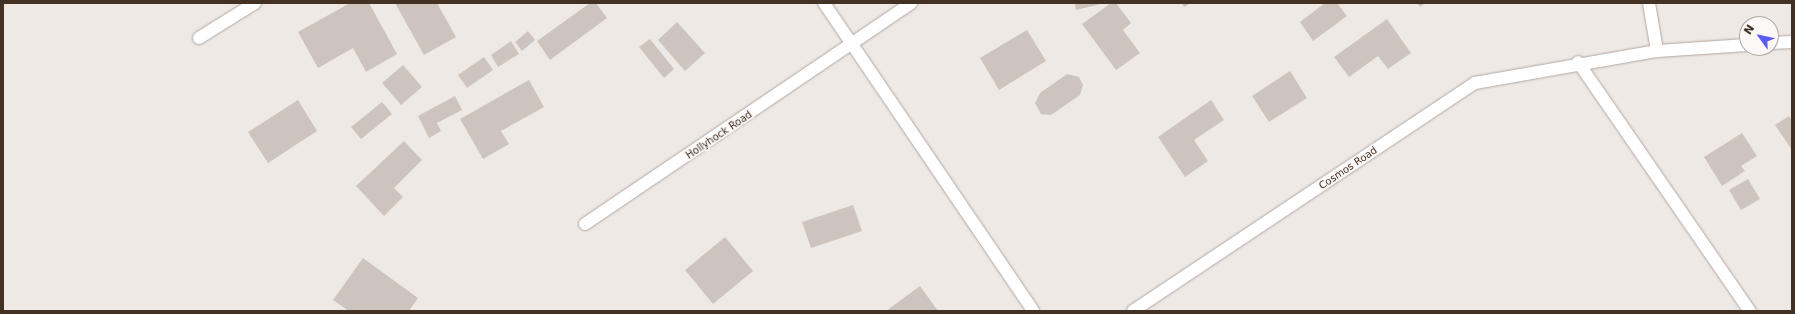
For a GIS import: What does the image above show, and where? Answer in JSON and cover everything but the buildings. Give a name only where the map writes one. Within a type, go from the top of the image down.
[{"type":"street","points":[[199,38],[255,3]]},
{"type":"street","points":[[824,3],[1033,311]]},
{"type":"street","name":"Hollyhock Road","points":[[585,224],[853,46],[911,3]]},
{"type":"street","points":[[1649,3],[1657,51]]},
{"type":"street","points":[[1779,43],[1792,42]]},
{"type":"street","name":"Cosmos Road","points":[[1133,311],[1475,83],[1578,62],[1657,51],[1739,46]]},
{"type":"street","points":[[1578,62],[1750,311]]}]
